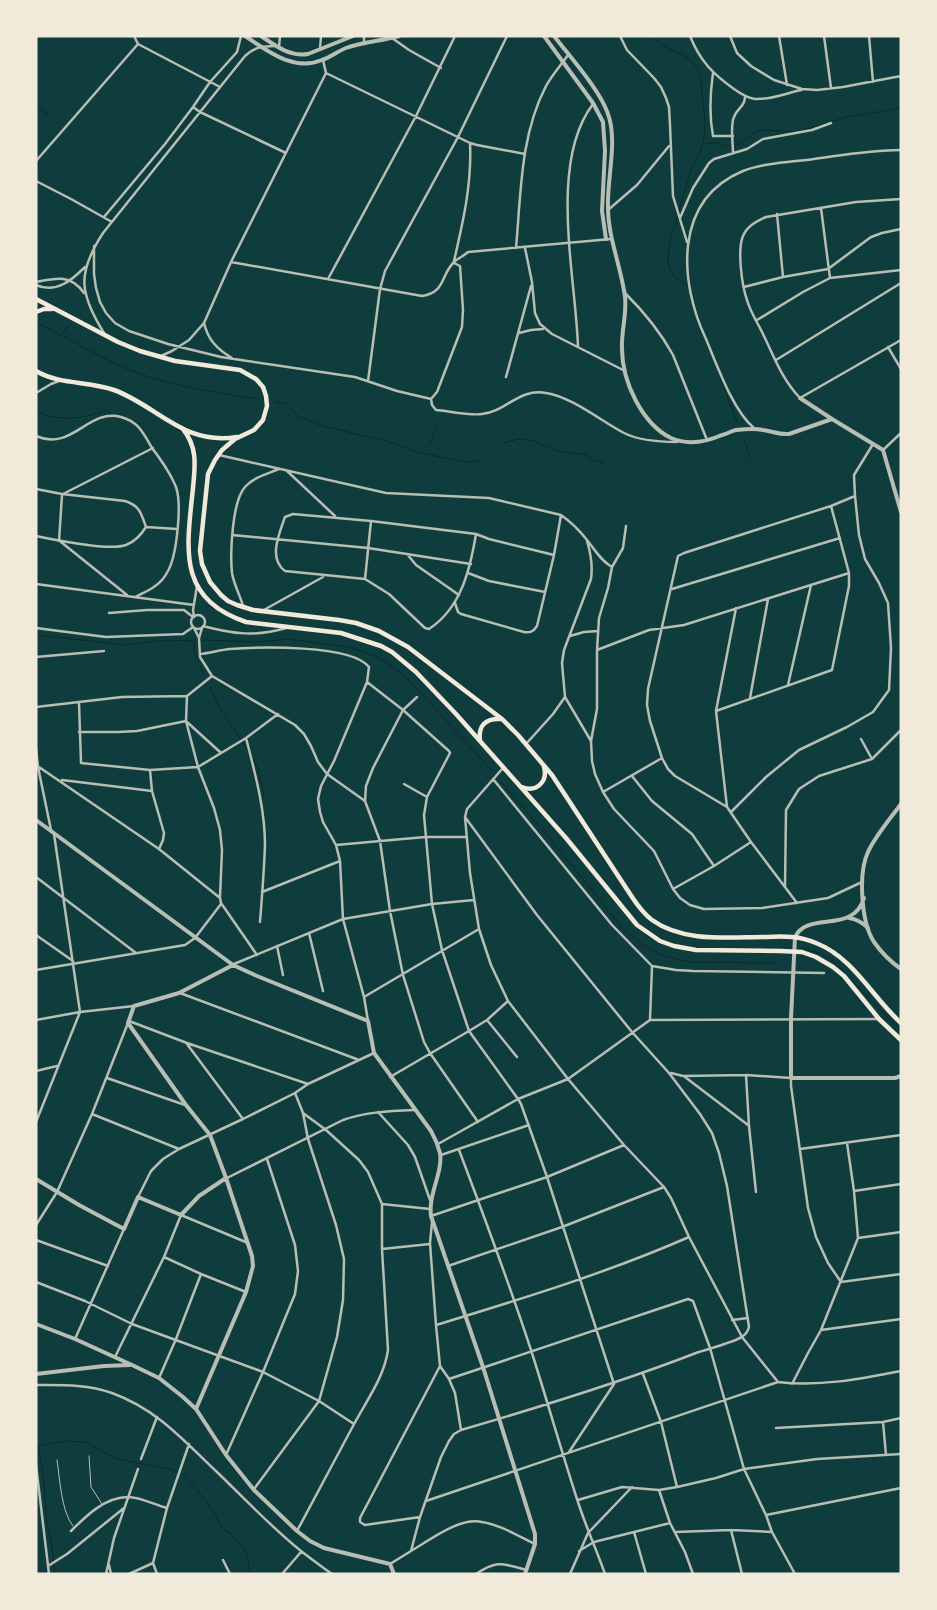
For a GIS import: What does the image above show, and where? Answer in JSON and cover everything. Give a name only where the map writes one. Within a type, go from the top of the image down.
[{"type":"main road","points":[[36,299],[128,347],[158,357],[240,370],[256,379],[262,387],[266,396],[266,412],[263,420],[250,433],[240,436],[214,438],[202,436],[183,429],[117,391],[92,384],[59,381],[36,371]]},
{"type":"main road","points":[[36,312],[54,308]]},
{"type":"main road","points":[[183,429],[190,440],[195,455],[188,546],[189,565],[197,585],[216,609],[232,618],[246,622],[341,633],[371,642],[392,652],[416,672],[456,714],[566,838],[630,917],[651,936],[674,946],[696,950],[794,952],[816,957],[844,976],[879,1019],[901,1040]]},
{"type":"main road","points":[[240,436],[218,454],[212,465],[208,478],[200,544],[206,576],[216,590],[228,601],[261,611],[338,620],[379,631],[408,648],[502,719],[526,744],[563,790],[639,908],[652,920],[666,928],[695,936],[795,937],[823,946],[840,956],[901,1023]]},
{"type":"main road","points":[[480,743],[479,732],[482,726],[486,722],[502,719]]},
{"type":"main road","points":[[519,785],[525,789],[532,789],[538,787],[543,782],[546,776],[542,762]]},
{"type":"street","points":[[134,36],[138,44],[220,88]]},
{"type":"street","points":[[104,217],[165,144],[194,107],[210,82],[237,52],[241,36]]},
{"type":"street","points":[[245,36],[282,59],[292,62],[312,63],[323,60],[344,48],[398,36]]},
{"type":"street","points":[[262,36],[278,47],[301,55],[353,36]]},
{"type":"street","points":[[278,47],[280,36]]},
{"type":"street","points":[[320,49],[321,36]]},
{"type":"street","points":[[364,36],[364,44]]},
{"type":"street","points":[[328,279],[416,116],[455,36]]},
{"type":"street","points":[[368,381],[380,289],[386,271],[458,137],[507,36]]},
{"type":"street","points":[[544,36],[593,103],[603,122],[605,137],[603,220],[624,292],[625,318],[622,350],[626,372],[634,397],[640,410],[665,434],[681,441]]},
{"type":"street","points":[[554,36],[599,95],[609,116],[612,141],[608,211],[609,239]]},
{"type":"street","points":[[620,36],[628,50],[661,87],[666,98],[669,108],[673,196],[688,246]]},
{"type":"street","points":[[690,36],[699,55],[713,72],[746,97],[754,99],[764,98],[802,89]]},
{"type":"street","points":[[730,36],[737,54],[751,66],[774,80],[802,89],[817,90],[901,76]]},
{"type":"street","points":[[779,36],[787,85]]},
{"type":"street","points":[[824,36],[831,88]]},
{"type":"street","points":[[869,36],[873,82]]},
{"type":"street","points":[[392,38],[441,68]]},
{"type":"street","points":[[36,161],[138,44]]},
{"type":"street","points":[[106,336],[93,315],[84,286],[86,266],[94,246],[249,52],[261,46],[278,47]]},
{"type":"street","points":[[516,248],[525,154],[538,105],[547,85],[568,55]]},
{"type":"street","points":[[158,357],[181,346],[204,323],[231,262],[326,73],[323,60]]},
{"type":"street","points":[[713,72],[710,120],[713,136],[733,136]]},
{"type":"street","points":[[326,73],[470,143],[525,154]]},
{"type":"street","points":[[733,153],[733,119],[734,115],[744,106],[746,97]]},
{"type":"street","points":[[578,347],[576,303],[568,244],[568,190],[572,156],[583,120],[593,103]]},
{"type":"street","points":[[194,107],[200,112],[286,153]]},
{"type":"street","points":[[680,218],[693,188],[709,163],[714,159],[747,148],[763,139],[812,130],[831,123]]},
{"type":"street","points":[[231,262],[380,289],[417,295],[430,295],[437,291],[454,262],[468,195],[470,143]]},
{"type":"street","points":[[165,144],[170,150]]},
{"type":"street","points":[[608,211],[637,185],[670,145]]},
{"type":"street","points":[[754,428],[747,423],[734,403],[695,313],[688,280],[688,246],[692,223],[700,207],[721,184],[745,170],[857,152],[901,150]]},
{"type":"street","points":[[36,181],[112,222]]},
{"type":"street","points":[[901,199],[872,200],[777,214],[757,220],[743,235],[741,255],[743,287],[747,303],[786,382],[800,398],[832,420],[883,450],[901,512]]},
{"type":"street","points":[[821,208],[830,278]]},
{"type":"street","points":[[777,214],[783,277]]},
{"type":"street","points":[[743,287],[828,269],[871,237],[901,229]]},
{"type":"street","points":[[454,262],[468,252],[609,239]]},
{"type":"street","points":[[94,246],[96,288],[106,313],[115,323],[130,331],[221,357],[355,377],[397,391],[431,399]]},
{"type":"street","points":[[525,248],[537,320],[544,328],[626,372]]},
{"type":"street","points":[[431,399],[437,392],[462,327],[463,310],[460,266],[454,262]]},
{"type":"street","points":[[36,284],[48,288],[58,286],[71,281],[86,266]]},
{"type":"street","points":[[756,320],[830,278],[901,270]]},
{"type":"street","points":[[36,284],[57,279],[71,281],[78,285],[86,295]]},
{"type":"street","points":[[506,377],[532,282]]},
{"type":"street","points":[[776,360],[901,283]]},
{"type":"street","points":[[624,292],[643,311],[666,342],[707,440]]},
{"type":"street","points":[[204,323],[207,334],[213,344],[233,359]]},
{"type":"street","points":[[518,333],[544,328]]},
{"type":"street","points":[[800,398],[901,340]]},
{"type":"street","points":[[888,347],[901,369]]},
{"type":"street","points":[[36,393],[59,381]]},
{"type":"street","points":[[431,399],[432,405],[436,410],[480,415],[496,411],[518,397],[538,392],[547,393],[593,413],[625,433],[636,437],[667,442],[703,443],[734,430],[754,428],[789,434],[832,420]]},
{"type":"street","points":[[36,436],[44,440],[57,440],[69,436],[98,419],[116,416],[127,419],[138,425],[171,474],[178,499],[177,529],[173,557],[169,570],[159,583],[135,597]]},
{"type":"street","points":[[883,450],[901,433]]},
{"type":"street","points":[[731,812],[766,778],[799,750],[874,712],[889,690],[888,603],[865,559],[859,535],[855,496],[854,475],[873,444]]},
{"type":"street","points":[[62,494],[153,448]]},
{"type":"street","points":[[218,454],[386,493],[489,498],[561,515],[569,520],[603,560],[612,567]]},
{"type":"street","points":[[244,607],[232,573],[232,535],[237,504],[243,488],[254,479],[280,468]]},
{"type":"street","points":[[286,470],[336,517]]},
{"type":"street","points":[[36,489],[135,504],[146,527]]},
{"type":"street","points":[[59,541],[62,494]]},
{"type":"street","points":[[797,903],[727,807],[675,776],[668,768],[662,758],[650,721],[647,705],[648,689],[678,556],[831,506],[855,496]]},
{"type":"street","points":[[716,711],[832,670],[849,586],[849,573],[831,506]]},
{"type":"street","points":[[476,534],[471,564],[455,603],[431,628],[425,628],[389,594],[366,578],[324,576],[285,571],[279,567],[277,562],[278,540],[284,517],[293,514],[336,517],[476,534],[554,555]]},
{"type":"street","points":[[455,603],[458,612],[461,614],[524,632],[534,631],[537,626],[554,555],[561,515]]},
{"type":"street","points":[[366,578],[371,521]]},
{"type":"street","points":[[626,526],[623,548],[612,567],[608,588],[600,612],[597,650],[597,709],[591,741],[594,768],[603,792],[614,809],[654,851],[673,889],[690,906],[704,909],[748,910],[828,898],[862,882]]},
{"type":"street","points":[[146,527],[177,529]]},
{"type":"street","points":[[36,536],[97,546],[123,546],[130,543],[146,527]]},
{"type":"street","points":[[232,535],[368,548],[471,564]]},
{"type":"street","points":[[672,588],[840,538]]},
{"type":"street","points":[[586,539],[592,556],[591,579],[562,656],[565,697],[591,741]]},
{"type":"street","points":[[59,541],[128,596]]},
{"type":"street","points":[[406,554],[416,565],[458,594]]},
{"type":"street","points":[[468,573],[489,581],[545,592]]},
{"type":"street","points":[[597,650],[649,630],[684,625],[849,573]]},
{"type":"street","points":[[261,611],[324,576]]},
{"type":"street","points":[[36,584],[194,605]]},
{"type":"street","points":[[197,585],[194,617],[191,622],[199,638]]},
{"type":"street","points":[[788,685],[811,585]]},
{"type":"street","points":[[750,699],[768,598]]},
{"type":"street","points":[[727,807],[716,711],[736,608]]},
{"type":"street","points":[[109,613],[140,610],[184,610],[194,617],[200,616],[204,619],[199,638],[201,660],[212,676],[295,724],[304,734],[318,762],[327,774],[365,800]]},
{"type":"street","points":[[36,628],[106,637],[183,634],[194,627],[197,629],[202,627],[250,635],[287,628]]},
{"type":"street","points":[[570,636],[598,631]]},
{"type":"street","points":[[200,654],[229,649],[286,648],[325,651],[356,658],[366,663],[369,667],[367,682],[321,786],[318,799],[323,822],[336,845],[340,861],[344,919],[364,997],[374,1052],[390,1077],[431,1131],[438,1144],[439,1168],[430,1208],[430,1244],[436,1325],[440,1366],[449,1379],[458,1404],[461,1430]]},
{"type":"street","points":[[36,657],[104,651]]},
{"type":"street","points":[[36,707],[136,696],[187,696],[212,676]]},
{"type":"street","points":[[367,682],[403,710],[450,753],[427,797],[424,815],[432,904],[442,950],[469,1031],[518,1098],[529,1124],[614,1384]]},
{"type":"street","points":[[187,696],[186,721],[198,767],[214,808],[220,830],[222,850],[221,903],[256,955]]},
{"type":"street","points":[[417,697],[403,710],[373,768],[366,786],[365,800],[380,841],[390,911],[403,974],[424,1042],[478,1122]]},
{"type":"street","points":[[526,744],[553,714],[565,697]]},
{"type":"street","points":[[79,703],[81,763],[150,770],[198,767],[246,738],[278,714]]},
{"type":"street","points":[[79,732],[137,731],[186,721]]},
{"type":"street","points":[[186,721],[221,753]]},
{"type":"street","points":[[785,889],[786,810],[798,788],[819,776],[872,759],[900,730]]},
{"type":"street","points":[[246,738],[262,808],[265,844],[260,922]]},
{"type":"street","points":[[861,739],[872,759]]},
{"type":"street","points":[[36,748],[37,766],[53,833],[64,897],[80,1012],[36,1122]]},
{"type":"street","points":[[603,792],[662,758]]},
{"type":"street","points":[[37,766],[159,849],[220,898]]},
{"type":"street","points":[[503,767],[466,809],[465,817],[470,873],[479,929],[491,965],[508,1001],[568,1079],[624,1145],[664,1187],[742,1338],[778,1382]]},
{"type":"street","points":[[150,770],[152,791],[164,834],[159,849]]},
{"type":"street","points":[[632,776],[652,801],[692,834],[714,866]]},
{"type":"street","points":[[492,779],[612,925],[652,966],[693,971],[824,973]]},
{"type":"street","points":[[59,780],[152,791]]},
{"type":"street","points":[[404,784],[427,797]]},
{"type":"street","points":[[869,930],[862,882],[868,853],[901,804]]},
{"type":"street","points":[[411,1552],[420,1517],[440,1457],[454,1434],[461,1430],[643,1374],[710,1348],[742,1338],[749,1327],[727,1186],[720,1153],[712,1134],[700,1114],[669,1073],[632,1032],[537,915],[465,817]]},
{"type":"street","points":[[36,820],[233,965],[368,1021]]},
{"type":"street","points":[[336,845],[425,837],[466,837]]},
{"type":"street","points":[[673,889],[751,842]]},
{"type":"street","points":[[262,892],[340,861]]},
{"type":"street","points":[[36,877],[136,953]]},
{"type":"street","points":[[849,918],[856,914],[864,898]]},
{"type":"street","points":[[36,1020],[80,1012],[134,1006],[179,993],[233,965],[344,919],[432,904],[474,900]]},
{"type":"street","points":[[36,970],[74,962],[185,945],[195,938],[221,903]]},
{"type":"street","points":[[841,1282],[828,1263],[816,1237],[808,1208],[791,1086],[791,1018],[795,937],[800,930],[809,925],[849,918],[857,919],[864,923],[874,941],[892,963],[901,969]]},
{"type":"street","points":[[364,997],[479,929]]},
{"type":"street","points":[[309,933],[323,991]]},
{"type":"street","points":[[36,935],[74,962]]},
{"type":"street","points":[[277,946],[283,975]]},
{"type":"street","points":[[650,1020],[652,966]]},
{"type":"street","points":[[179,993],[359,1060]]},
{"type":"street","points":[[390,1077],[487,1020],[508,1001]]},
{"type":"street","points":[[36,1225],[57,1192],[92,1114],[134,1006]]},
{"type":"street","points":[[438,1144],[518,1098],[568,1079],[650,1020],[879,1019]]},
{"type":"street","points":[[487,1020],[517,1057]]},
{"type":"street","points":[[128,1022],[308,1084]]},
{"type":"street","points":[[128,1022],[186,1105],[210,1135],[248,1243],[253,1266],[246,1292],[196,1409]]},
{"type":"street","points":[[187,1043],[243,1119]]},
{"type":"street","points":[[75,1339],[138,1197],[151,1171],[163,1159],[179,1149],[243,1119],[308,1084],[374,1052]]},
{"type":"street","points":[[36,1071],[58,1066]]},
{"type":"street","points":[[669,1073],[684,1076],[746,1075],[791,1078],[901,1077]]},
{"type":"street","points":[[746,1075],[756,1192]]},
{"type":"street","points":[[684,1076],[749,1126]]},
{"type":"street","points":[[106,1078],[186,1105]]},
{"type":"street","points":[[254,1490],[319,1401],[337,1337],[343,1300],[344,1259],[336,1225],[295,1092]]},
{"type":"street","points":[[116,1357],[164,1257],[181,1215],[199,1196],[226,1178],[326,1130],[342,1120],[378,1112],[416,1110]]},
{"type":"street","points":[[378,1112],[408,1145],[415,1157],[431,1201]]},
{"type":"street","points":[[297,1531],[380,1377],[386,1363],[388,1350],[382,1249],[382,1204],[368,1172],[358,1160],[326,1130],[303,1113]]},
{"type":"street","points":[[92,1114],[179,1149]]},
{"type":"street","points":[[440,1156],[529,1124]]},
{"type":"street","points":[[800,1149],[901,1135]]},
{"type":"street","points":[[792,1384],[821,1330],[858,1238],[847,1143]]},
{"type":"street","points":[[431,1218],[547,1177],[624,1145]]},
{"type":"street","points":[[459,1150],[514,1300],[577,1500],[605,1574]]},
{"type":"street","points":[[226,1455],[295,1294],[298,1271],[295,1245],[267,1159]]},
{"type":"street","points":[[36,1179],[124,1230]]},
{"type":"street","points":[[854,1191],[901,1184]]},
{"type":"street","points":[[448,1266],[562,1227],[664,1187]]},
{"type":"street","points":[[138,1197],[248,1243]]},
{"type":"street","points":[[382,1204],[430,1208]]},
{"type":"street","points":[[431,1218],[483,1367],[535,1534],[535,1544],[526,1572],[501,1564],[494,1564],[476,1574]]},
{"type":"street","points":[[858,1238],[901,1232]]},
{"type":"street","points":[[436,1325],[581,1279],[642,1257],[689,1237]]},
{"type":"street","points":[[36,1240],[108,1266]]},
{"type":"street","points":[[382,1249],[430,1244]]},
{"type":"street","points":[[164,1257],[246,1292]]},
{"type":"street","points":[[159,1378],[201,1274]]},
{"type":"street","points":[[841,1282],[901,1274]]},
{"type":"street","points":[[36,1282],[132,1324],[263,1372],[319,1401],[354,1424]]},
{"type":"street","points":[[449,1379],[688,1299],[693,1301],[726,1400],[744,1469],[772,1532],[794,1574]]},
{"type":"street","points":[[732,1320],[748,1318]]},
{"type":"street","points":[[821,1330],[901,1319]]},
{"type":"street","points":[[36,1324],[132,1364],[159,1378],[196,1409],[226,1455],[254,1490],[297,1531],[310,1541],[324,1548],[390,1564],[450,1528],[469,1522],[480,1521],[502,1528],[535,1544]]},
{"type":"street","points":[[36,1374],[132,1364]]},
{"type":"street","points":[[420,1517],[365,1524],[360,1522],[360,1518],[440,1366]]},
{"type":"street","points":[[426,1501],[778,1382],[792,1384],[846,1380],[901,1371]]},
{"type":"street","points":[[643,1374],[661,1422],[677,1487]]},
{"type":"street","points":[[569,1452],[614,1384]]},
{"type":"street","points":[[36,1385],[79,1385],[110,1392],[132,1401],[158,1417],[189,1443],[272,1526],[301,1552],[332,1574]]},
{"type":"street","points":[[141,1459],[158,1417]]},
{"type":"street","points":[[776,1428],[883,1422],[901,1418]]},
{"type":"street","points":[[883,1422],[886,1455]]},
{"type":"street","points":[[157,1574],[153,1563],[167,1508],[189,1443]]},
{"type":"street","points":[[577,1500],[614,1488],[632,1487],[659,1490],[677,1487],[709,1480],[744,1469],[817,1459],[901,1454]]},
{"type":"street","points":[[36,1465],[49,1574]]},
{"type":"street","points":[[106,1574],[114,1538],[138,1469]]},
{"type":"street","points":[[570,1574],[588,1532],[632,1487]]},
{"type":"street","points":[[766,1515],[901,1488]]},
{"type":"street","points":[[659,1490],[670,1523],[685,1552],[693,1574]]},
{"type":"street","points":[[70,1531],[103,1504],[128,1497],[167,1508]]},
{"type":"street","points":[[48,1566],[67,1554],[124,1508]]},
{"type":"street","points":[[579,1551],[594,1542],[670,1523]]},
{"type":"street","points":[[674,1532],[731,1530],[772,1532]]},
{"type":"street","points":[[731,1530],[742,1574]]},
{"type":"street","points":[[634,1532],[646,1574]]},
{"type":"street","points":[[282,1574],[301,1552]]},
{"type":"street","points":[[223,1560],[230,1574]]},
{"type":"street","points":[[129,1574],[153,1563]]},
{"type":"street","points":[[108,1564],[111,1574]]},
{"type":"street","points":[[390,1564],[394,1574]]},
{"type":"lane","points":[[90,1456],[91,1487],[103,1504]]},
{"type":"lane","points":[[57,1460],[64,1505],[67,1516],[74,1528]]},
{"type":"waterway","points":[[652,36],[662,45],[689,59],[699,73],[701,84],[705,117],[704,136],[701,149],[691,170],[679,211]]},
{"type":"waterway","points":[[36,107],[48,114]]},
{"type":"waterway","points":[[800,131],[847,117],[901,108]]},
{"type":"waterway","points":[[704,143],[718,143],[730,146],[740,144],[757,131],[797,132]]},
{"type":"waterway","points":[[678,215],[669,246],[668,262],[674,276],[689,288]]},
{"type":"waterway","points":[[695,306],[701,324]]},
{"type":"waterway","points":[[39,324],[114,363],[141,374],[190,388],[257,399]]},
{"type":"waterway","points":[[62,335],[71,324]]},
{"type":"waterway","points":[[714,361],[737,422]]},
{"type":"waterway","points":[[276,402],[287,404],[298,416],[322,426],[387,441],[417,452],[460,461],[475,462],[480,460]]},
{"type":"waterway","points":[[36,411],[61,418],[89,416],[105,410],[111,413]]},
{"type":"waterway","points":[[129,419],[139,424]]},
{"type":"waterway","points":[[430,444],[437,426]]},
{"type":"waterway","points":[[744,438],[750,460]]},
{"type":"waterway","points":[[503,443],[519,439],[534,441],[557,451],[587,455],[593,460],[603,463]]},
{"type":"waterway","points":[[36,635],[127,645],[157,641],[258,642],[289,639],[349,647],[386,662],[406,677],[493,772]]},
{"type":"waterway","points":[[189,641],[194,644],[195,654],[204,675]]},
{"type":"waterway","points":[[210,686],[218,705],[249,752]]},
{"type":"waterway","points":[[251,755],[258,769],[264,797]]},
{"type":"waterway","points":[[500,781],[625,931],[648,948],[659,954],[693,962],[778,963]]},
{"type":"waterway","points":[[803,948],[821,954],[833,961],[901,1029]]},
{"type":"waterway","points":[[36,1446],[65,1441],[85,1442],[117,1459],[174,1470],[182,1474],[199,1492],[223,1529],[230,1533],[243,1547],[247,1555],[250,1574]]},
{"type":"waterway","points":[[38,1446],[55,1574]]}]
